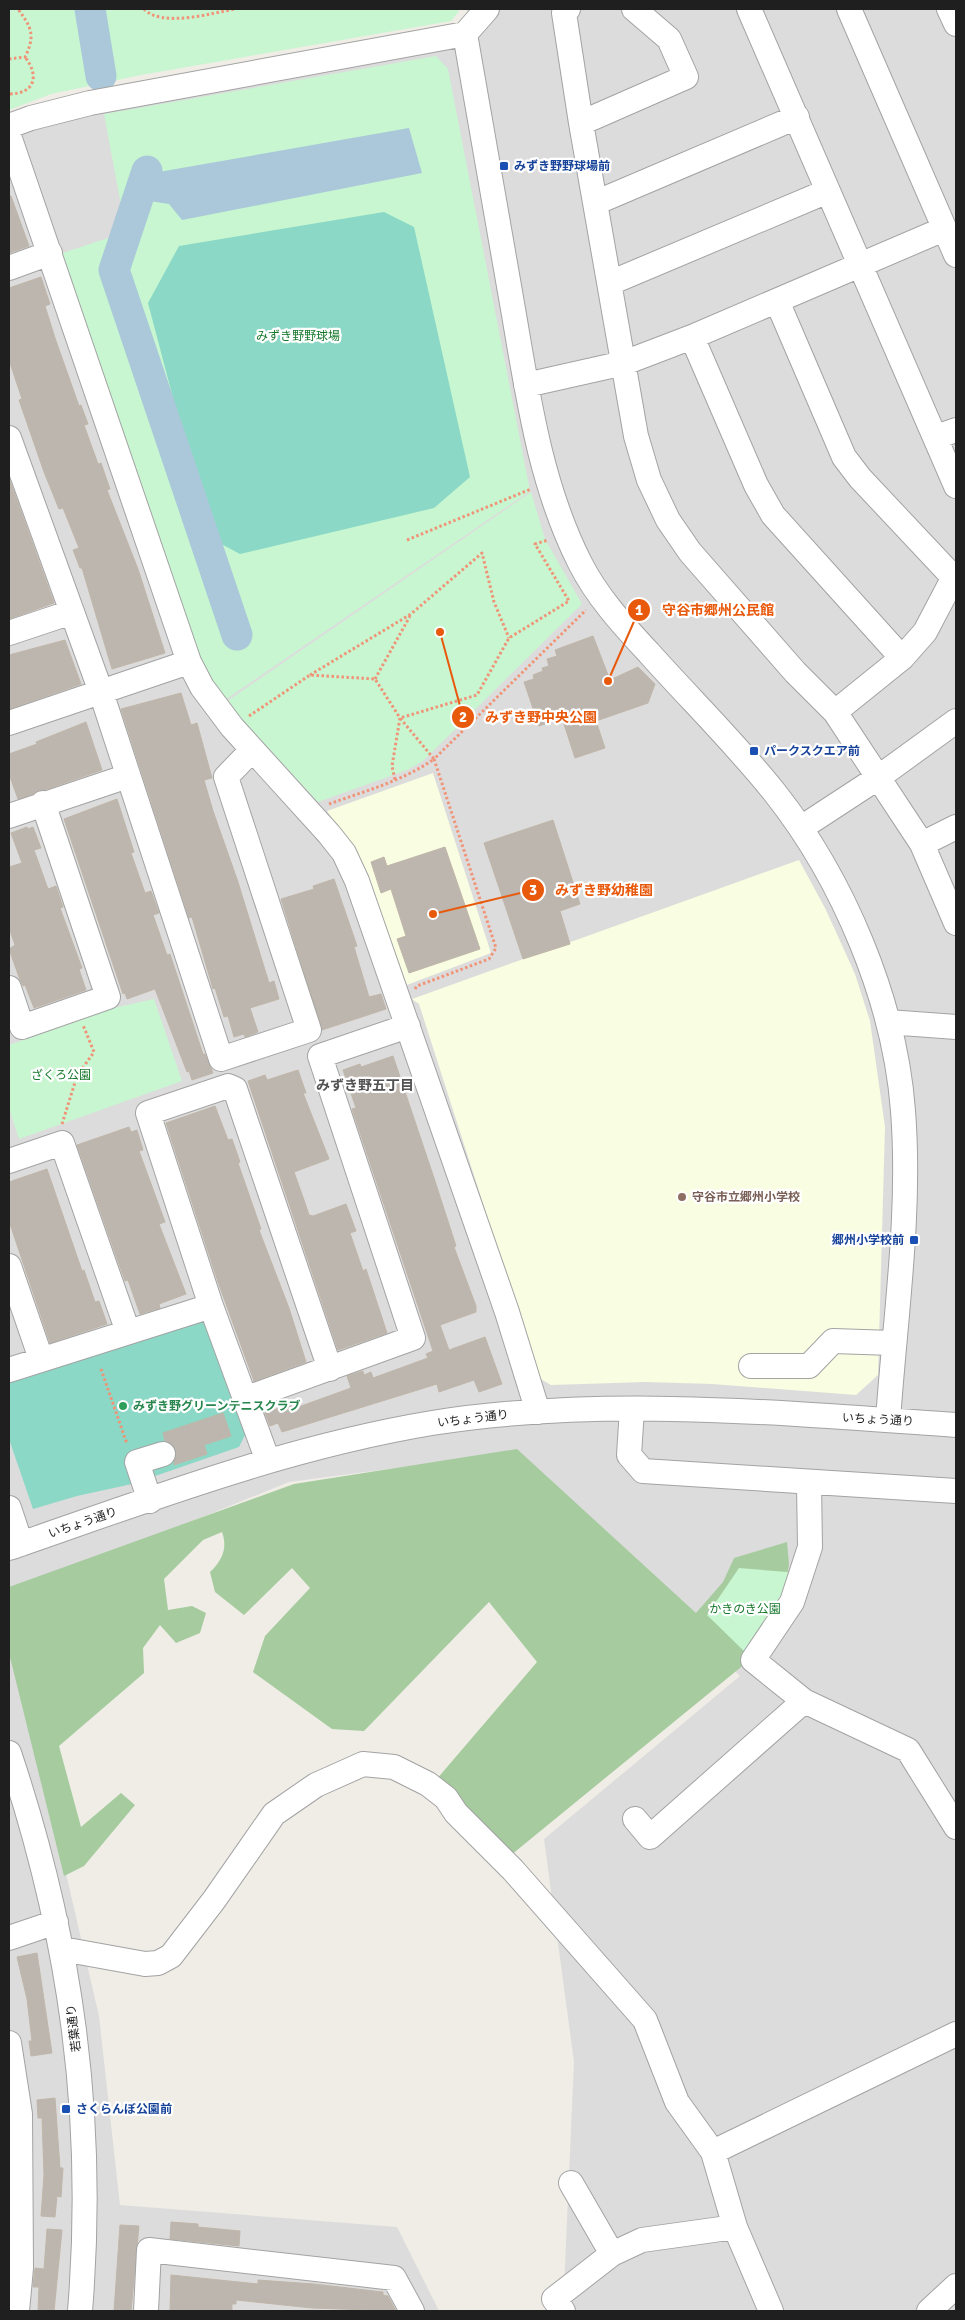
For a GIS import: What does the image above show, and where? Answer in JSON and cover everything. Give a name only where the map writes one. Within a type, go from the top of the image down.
[{"type":"street","points":[[568,9],[564,13],[581,123],[636,436],[649,480],[668,520],[697,560],[795,672],[835,712],[922,844],[955,918]]},
{"type":"street","points":[[581,123],[686,78],[669,39],[634,9]]},
{"type":"street","points":[[749,9],[860,265],[946,434],[956,486]]},
{"type":"street","points":[[849,9],[956,255]]},
{"type":"street","points":[[949,9],[956,24]]},
{"type":"street","points":[[9,126],[31,118],[90,103],[473,19],[526,385],[540,454],[554,507],[582,567],[600,596],[634,637],[748,761],[801,828],[820,857],[861,944],[888,1022],[898,1070],[904,1120],[902,1229],[888,1420]]},
{"type":"street","points":[[595,203],[797,117]]},
{"type":"street","points":[[9,136],[189,662],[202,686],[232,727],[310,811],[344,853],[357,881],[506,1312],[538,1412]]},
{"type":"street","points":[[610,283],[828,191]]},
{"type":"street","points":[[526,385],[624,363],[777,302],[944,230]]},
{"type":"street","points":[[9,268],[50,253]]},
{"type":"street","points":[[777,302],[844,457],[860,478],[955,575],[925,632],[902,658],[835,712]]},
{"type":"street","points":[[692,337],[756,485],[773,515],[902,658]]},
{"type":"street","points":[[9,438],[101,692],[221,1059],[309,1030],[226,777],[252,750]]},
{"type":"street","points":[[9,633],[72,612]]},
{"type":"street","points":[[9,723],[189,662]]},
{"type":"street","points":[[801,828],[879,777],[956,721]]},
{"type":"street","points":[[9,816],[128,776]]},
{"type":"street","points":[[9,988],[22,1027],[108,997],[43,803]]},
{"type":"street","points":[[922,844],[956,827]]},
{"type":"street","points":[[888,1022],[956,1027]]},
{"type":"street","points":[[244,1399],[413,1338],[320,1056],[408,1026]]},
{"type":"street","points":[[268,1461],[211,1306],[148,1113],[228,1086],[235,1089],[330,1369]]},
{"type":"street","points":[[9,1161],[62,1143],[128,1332]]},
{"type":"street","points":[[9,1266],[41,1359]]},
{"type":"street","points":[[9,1370],[211,1306]]},
{"type":"street","points":[[751,1366],[809,1366],[833,1342],[894,1343]]},
{"type":"street","points":[[632,1409],[629,1455],[643,1471],[809,1484],[956,1491]]},
{"type":"street","name":"いちょう通り","points":[[15,1546],[268,1461],[349,1439],[434,1423],[538,1412],[632,1409],[956,1424]]},
{"type":"street","points":[[150,1501],[137,1462],[163,1454]]},
{"type":"street","points":[[809,1484],[810,1547],[792,1602],[753,1660],[804,1701],[908,1750],[956,1827]]},
{"type":"street","points":[[9,1508],[15,1546]]},
{"type":"street","points":[[635,1819],[650,1837],[804,1701]]},
{"type":"street","name":"若葉通り","points":[[9,1753],[42,1861],[62,1949],[77,2045],[84,2124],[86,2194],[80,2311]]},
{"type":"street","points":[[62,1949],[145,1964],[158,1963],[171,1956],[214,1900],[274,1814],[316,1785],[363,1764],[394,1767],[428,1784],[446,1798],[456,1813],[513,1870],[645,2020],[677,2102],[713,2152],[735,2227],[771,2311]]},
{"type":"street","points":[[9,1938],[56,1922]]},
{"type":"street","points":[[713,2152],[956,2034]]},
{"type":"street","points":[[9,2043],[21,2268],[17,2311]]},
{"type":"street","points":[[571,2182],[612,2254]]},
{"type":"street","points":[[563,2311],[554,2299],[612,2254],[642,2240],[735,2227]]},
{"type":"street","points":[[146,2311],[149,2250],[394,2278],[412,2311]]},
{"type":"street","points":[[929,2311],[956,2286]]},
{"type":"path","points":[[18,9],[30,26],[32,44],[25,57]]},
{"type":"path","points":[[144,9],[150,15],[163,19],[235,9]]},
{"type":"path","points":[[9,59],[25,57]]},
{"type":"path","points":[[9,94],[21,94],[29,88],[34,78],[32,66],[25,57]]},
{"type":"path","points":[[407,540],[548,482]]},
{"type":"path","points":[[400,718],[477,696],[510,638],[569,601],[535,544],[566,534]]},
{"type":"path","points":[[232,727],[310,675],[411,614],[482,553],[494,602],[510,638]]},
{"type":"path","points":[[310,811],[422,768],[434,759],[600,596]]},
{"type":"path","points":[[375,679],[411,614]]},
{"type":"path","points":[[310,675],[375,679]]},
{"type":"path","points":[[375,679],[400,718],[434,759],[496,948],[489,959],[417,986],[412,996]]},
{"type":"path","points":[[394,780],[392,766],[400,718]]},
{"type":"path","points":[[62,1143],[60,1130],[77,1076],[94,1052],[77,1008]]},
{"type":"path","points":[[101,1369],[130,1453],[137,1462]]},
{"type":"shaded area","points":[[466,9],[949,9],[956,24],[956,2311],[563,2311],[574,2062],[544,1839],[740,1676],[502,1454],[289,1482],[9,1595],[9,127],[474,23]]},
{"type":"shaded area","points":[[433,773],[491,953],[407,985],[374,894],[354,850],[327,811]]},
{"type":"shaded area","name":"守谷市立郷州小学校","points":[[799,860],[826,910],[855,974],[870,1021],[885,1127],[878,1375],[856,1395],[712,1384],[645,1382],[551,1385],[539,1378],[419,1004],[412,999]]},
{"type":"shaded area","points":[[9,1627],[99,2016],[120,2205],[397,2227],[439,2311],[9,2311]]},
{"type":"green space","points":[[9,9],[458,9],[459,11],[451,21],[141,75],[51,94],[9,110]]},
{"type":"green space","name":"みずき野野球場","points":[[436,56],[448,69],[530,491],[225,700],[204,667],[60,254],[126,232],[104,114]]},
{"type":"green space","points":[[384,212],[414,227],[470,477],[434,508],[240,554],[210,538],[148,303],[179,246]]},
{"type":"green space","points":[[531,492],[545,539],[582,604],[423,761],[407,770],[318,802],[226,702]]},
{"type":"green space","name":"ざくろ公園","points":[[154,999],[182,1081],[19,1139],[9,1108],[9,1045],[114,1008]]},
{"type":"green space","name":"みずき野グリーンテニスクラブ","points":[[202,1314],[247,1431],[239,1447],[132,1484],[77,1496],[33,1509],[9,1439],[9,1380]]},
{"type":"green space","points":[[517,1449],[696,1613],[723,1582],[734,1558],[787,1542],[789,1564],[782,1612],[746,1663],[500,1864],[436,1780],[537,1662],[489,1602],[364,1731],[332,1729],[253,1672],[265,1636],[310,1588],[292,1568],[244,1615],[215,1592],[210,1572],[223,1554],[224,1538],[222,1532],[203,1540],[164,1579],[168,1610],[192,1606],[206,1613],[200,1633],[176,1643],[160,1625],[143,1648],[144,1673],[59,1746],[81,1827],[121,1793],[135,1805],[84,1866],[64,1876],[9,1653],[9,1587],[294,1484]]},
{"type":"green space","name":"かきのき公園","points":[[739,1568],[800,1573],[748,1655],[707,1615]]},
{"type":"water","points":[[409,128],[422,173],[182,220],[169,204],[143,200],[153,173]]},
{"type":"building","points":[[9,196],[11,196],[29,246],[9,253]]},
{"type":"building","points":[[41,277],[50,304],[45,306],[55,338],[79,406],[81,405],[88,424],[84,425],[98,464],[101,463],[110,489],[107,490],[138,569],[165,653],[112,669],[82,568],[80,568],[73,550],[79,548],[63,508],[59,509],[44,472],[19,400],[22,399],[9,360],[9,288]]},
{"type":"building","points":[[9,478],[54,603],[9,619]]},
{"type":"building","points":[[593,636],[610,680],[638,667],[655,684],[648,703],[596,721],[605,748],[575,758],[562,718],[539,726],[524,682],[534,679],[533,675],[543,671],[542,668],[549,666],[547,659],[557,656],[555,650]]},
{"type":"building","points":[[65,640],[81,684],[9,709],[9,655]]},
{"type":"building","points":[[181,693],[191,725],[197,723],[212,778],[204,780],[213,811],[238,882],[269,983],[274,981],[279,999],[250,1008],[258,1032],[245,1037],[244,1034],[234,1037],[228,1016],[224,1017],[215,988],[213,989],[192,917],[189,918],[121,709]]},
{"type":"building","points":[[86,722],[102,770],[18,799],[9,774],[9,754],[37,744],[36,742]]},
{"type":"building","points":[[117,799],[134,852],[131,853],[145,893],[151,891],[159,913],[153,915],[167,955],[170,954],[203,1054],[205,1054],[213,1073],[192,1080],[189,1071],[187,1072],[155,989],[127,999],[125,993],[123,994],[64,819]]},
{"type":"building","points":[[553,820],[580,904],[560,911],[570,944],[523,959],[484,843]]},
{"type":"building","points":[[27,827],[28,829],[33,827],[41,848],[34,850],[48,889],[56,886],[63,907],[60,908],[82,968],[79,969],[86,990],[34,1008],[25,985],[23,986],[20,980],[9,949],[15,945],[9,928],[9,867],[22,863],[11,833]]},
{"type":"building","points":[[445,847],[480,949],[409,973],[397,939],[406,936],[391,889],[381,893],[371,862],[384,857],[387,866]]},
{"type":"building","points":[[334,879],[357,946],[354,947],[369,997],[381,994],[386,1009],[322,1030],[281,899],[314,889],[313,886]]},
{"type":"building","points":[[393,1056],[456,1246],[454,1247],[476,1306],[476,1312],[440,1325],[449,1350],[485,1337],[502,1384],[479,1392],[474,1380],[439,1392],[437,1384],[282,1432],[278,1423],[270,1426],[265,1413],[291,1404],[293,1409],[351,1388],[347,1376],[363,1371],[364,1375],[371,1372],[373,1378],[428,1358],[426,1354],[433,1351],[352,1109],[356,1108],[343,1070],[360,1064],[361,1067]]},
{"type":"building","points":[[298,1070],[306,1093],[303,1093],[329,1159],[294,1172],[309,1215],[313,1216],[346,1204],[356,1231],[350,1233],[363,1271],[366,1269],[387,1333],[338,1350],[248,1081],[265,1075],[267,1080]]},
{"type":"building","points":[[215,1106],[228,1140],[232,1139],[240,1162],[238,1163],[261,1229],[259,1230],[289,1308],[306,1362],[254,1381],[218,1282],[166,1123]]},
{"type":"building","points":[[129,1127],[131,1132],[137,1130],[143,1150],[139,1151],[165,1222],[159,1224],[186,1294],[159,1304],[160,1308],[140,1314],[128,1280],[125,1281],[77,1145]]},
{"type":"building","points":[[47,1169],[82,1271],[84,1270],[95,1302],[99,1301],[107,1324],[50,1343],[9,1221],[9,1182]]},
{"type":"building","points":[[223,1413],[231,1436],[204,1445],[207,1454],[174,1465],[176,1450],[172,1444],[165,1441],[163,1433]]},
{"type":"building","points":[[37,1953],[52,2053],[31,2056],[29,2041],[32,2041],[27,1999],[17,1957]]},
{"type":"building","points":[[55,2098],[60,2168],[63,2168],[61,2197],[57,2196],[55,2217],[41,2216],[44,2175],[42,2118],[38,2118],[37,2100]]},
{"type":"building","points":[[171,2222],[198,2224],[198,2227],[240,2231],[239,2246],[170,2239]]},
{"type":"building","points":[[120,2225],[139,2226],[131,2311],[114,2311]]},
{"type":"building","points":[[47,2229],[62,2230],[54,2311],[38,2311],[39,2287],[33,2287],[35,2268],[44,2269]]},
{"type":"building","points":[[171,2275],[258,2284],[258,2280],[314,2284],[383,2292],[383,2295],[388,2296],[396,2311],[312,2308],[236,2300],[236,2304],[232,2304],[232,2311],[170,2311]]},
{"type":"waterway","points":[[90,9],[101,76]]},
{"type":"waterway","points":[[147,171],[114,270],[237,635]]},
{"type":"place","name":"みずき野野球場前","points":[[504,166]]},
{"type":"place","name":"みずき野中央公園","points":[[440,632]]},
{"type":"place","name":"守谷市郷州公民館","points":[[608,681]]},
{"type":"place","name":"パークスクエア前","points":[[754,751]]},
{"type":"place","name":"みずき野幼稚園","points":[[433,914]]},
{"type":"place","name":"守谷市立郷州小学校","points":[[682,1197]]},
{"type":"place","name":"郷州小学校前","points":[[914,1240]]},
{"type":"place","name":"みずき野グリーンテニスクラブ","points":[[123,1406]]},
{"type":"place","name":"さくらんぼ公園前","points":[[66,2109]]},
{"type":"district","name":"みずき野五丁目","points":[[365,1085]]}]
